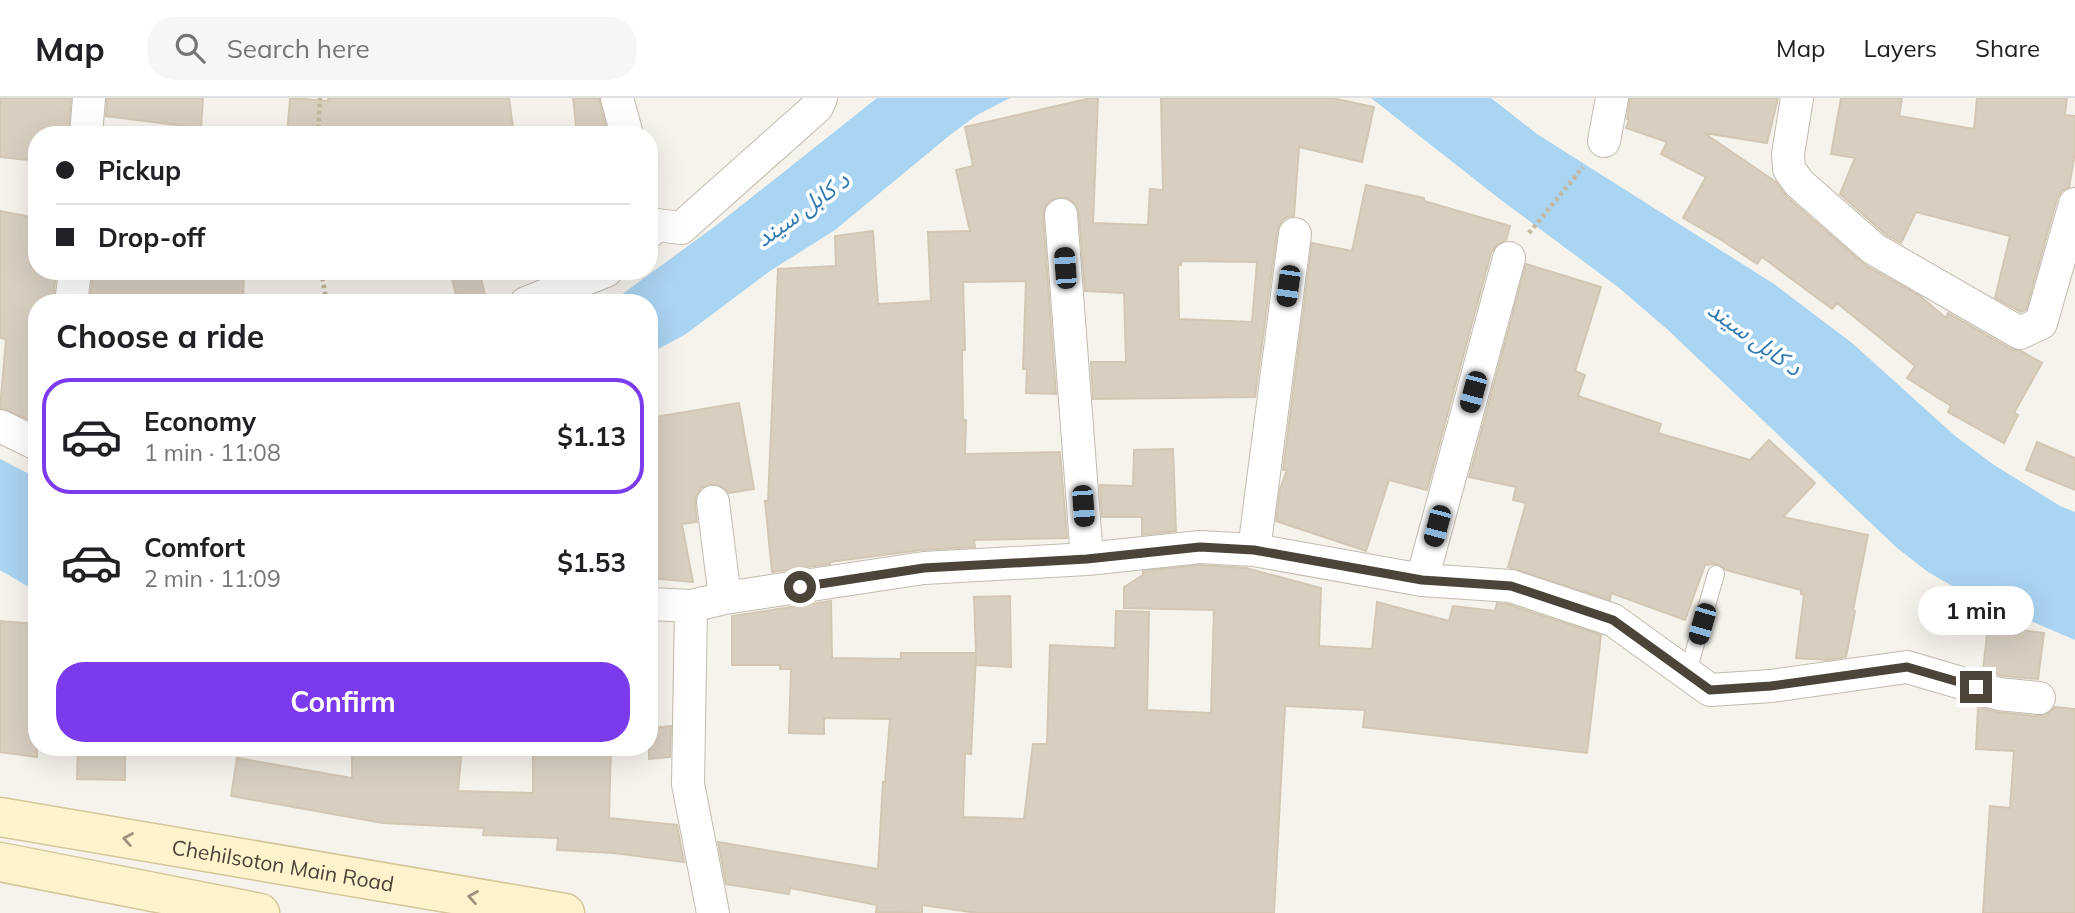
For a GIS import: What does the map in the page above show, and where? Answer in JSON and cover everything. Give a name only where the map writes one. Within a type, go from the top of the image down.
[{"type":"main road","name":"Chehilsoton Main Road","points":[[0,817],[565,913]]},
{"type":"main road","points":[[0,862],[260,913]]},
{"type":"street","points":[[87,126],[89,98]]},
{"type":"street","points":[[617,98],[625,126]]},
{"type":"street","points":[[658,222],[681,228],[817,107],[821,98]]},
{"type":"street","points":[[1604,141],[1612,98]]},
{"type":"street","points":[[1797,98],[1788,154],[1789,169],[1799,183],[1874,249],[2020,333],[2041,323],[2075,204]]},
{"type":"street","points":[[1061,215],[1087,559]]},
{"type":"street","points":[[1254,550],[1294,234]]},
{"type":"street","points":[[1422,580],[1509,258]]},
{"type":"street","points":[[548,294],[584,280]]},
{"type":"street","points":[[0,426],[28,440]]},
{"type":"street","points":[[713,502],[725,598]]},
{"type":"street","points":[[658,604],[691,606],[725,598],[924,568],[1087,559],[1200,547],[1254,550],[1422,580],[1511,586],[1613,620],[1710,690],[1771,686],[1907,667],[1999,694],[2039,698]]},
{"type":"street","points":[[691,606],[688,784],[713,913]]},
{"type":"lane","points":[[1687,675],[1716,574]]},
{"type":"path","points":[[318,126],[320,98]]},
{"type":"path","points":[[1509,258],[1604,141]]},
{"type":"water","name":"د کابل سيند","points":[[877,98],[1010,98],[977,115],[950,135],[835,230],[770,271],[686,334],[658,349],[658,294],[622,294],[641,280],[658,280],[658,268]]},
{"type":"water","name":"د کابل سيند","points":[[1371,98],[1491,98],[1537,134],[1774,284],[1852,343],[1954,435],[1994,465],[2060,506],[2075,512],[2075,640],[1963,592],[1928,572],[1896,547],[1668,330],[1618,287]]},
{"type":"water","points":[[0,459],[28,473],[28,587],[0,570]]},
{"type":"building","points":[[0,98],[71,98],[69,126],[28,126],[28,160],[0,157]]},
{"type":"building","points":[[107,98],[203,98],[201,126],[106,116]]},
{"type":"building","points":[[290,98],[328,101],[328,98],[509,98],[513,126],[288,126]]},
{"type":"building","points":[[573,98],[599,98],[606,126],[576,126]]},
{"type":"building","points":[[1098,98],[1093,223],[1148,225],[1150,189],[1163,190],[1161,98],[1332,98],[1374,107],[1362,162],[1299,147],[1294,216],[1281,222],[1277,232],[1255,397],[1093,399],[1091,362],[1126,362],[1124,293],[1085,291],[1076,205],[1068,198],[1051,200],[1045,206],[1043,216],[1056,394],[1026,393],[1027,369],[1023,369],[1026,281],[963,282],[963,420],[966,420],[965,454],[1060,452],[1067,538],[974,540],[975,547],[921,550],[772,572],[765,501],[768,501],[778,269],[836,266],[835,236],[873,231],[878,304],[931,301],[928,232],[970,231],[956,170],[973,166],[965,127]],"holes":[[[1181,261],[1257,262],[1252,322],[1179,319],[1178,265],[1181,265]]]},
{"type":"building","points":[[1630,98],[1778,98],[1767,143],[1704,133],[1776,182],[1787,197],[1865,265],[1920,296],[1946,318],[1948,313],[2011,349],[2021,351],[2042,363],[2014,413],[2018,415],[2004,443],[1948,412],[1951,406],[1907,378],[1915,366],[1837,303],[1832,309],[1762,257],[1757,264],[1683,218],[1706,177],[1661,154],[1667,142],[1626,128]]},
{"type":"building","points":[[1841,98],[1902,98],[1899,116],[1974,129],[1977,98],[2067,98],[2065,115],[2075,116],[2075,153],[2069,187],[2062,191],[2057,199],[2026,310],[2021,312],[1995,298],[2010,236],[1916,212],[1901,243],[1885,234],[1840,194],[1855,158],[1831,154]]},
{"type":"building","points":[[1366,185],[1424,198],[1424,201],[1510,226],[1506,240],[1497,245],[1491,253],[1427,490],[1389,480],[1366,551],[1276,521],[1280,489],[1287,470],[1283,470],[1312,243],[1352,251]]},
{"type":"building","points":[[0,211],[28,216],[28,280],[55,280],[54,294],[28,294],[28,419],[0,408],[6,339],[0,338]]},
{"type":"building","points":[[1526,264],[1601,287],[1575,371],[1585,375],[1578,396],[1661,424],[1658,433],[1750,460],[1769,440],[1815,483],[1783,517],[1868,535],[1846,657],[1828,660],[1796,658],[1804,595],[1801,590],[1726,570],[1718,564],[1705,565],[1685,620],[1611,593],[1610,600],[1508,567],[1526,503],[1513,500],[1516,487],[1469,477]]},
{"type":"building","points":[[92,280],[244,280],[243,294],[91,294]]},
{"type":"building","points":[[452,280],[481,280],[485,294],[456,294]]},
{"type":"building","points":[[739,403],[754,489],[729,493],[719,485],[710,484],[701,488],[695,504],[697,522],[682,524],[693,582],[658,579],[658,416]]},
{"type":"building","points":[[2037,442],[2075,458],[2075,490],[2026,470]]},
{"type":"building","points":[[1173,449],[1176,531],[1142,535],[1142,517],[1102,517],[1100,485],[1133,486],[1134,450]]},
{"type":"building","points":[[1200,565],[1246,568],[1321,588],[1319,646],[1372,649],[1377,602],[1449,621],[1453,606],[1495,611],[1497,603],[1507,604],[1601,635],[1587,753],[1363,727],[1365,710],[1285,706],[1274,913],[977,913],[922,905],[922,913],[876,912],[877,905],[790,888],[789,894],[726,884],[718,842],[878,869],[890,719],[824,718],[824,734],[789,733],[791,669],[780,669],[780,665],[732,665],[732,616],[831,601],[832,658],[901,659],[901,653],[976,653],[974,597],[1010,596],[1011,667],[976,665],[976,656],[971,754],[965,753],[963,817],[1024,819],[1033,744],[1047,744],[1050,645],[1115,648],[1116,611],[1149,612],[1147,710],[1211,713],[1214,610],[1124,608],[1124,587],[1143,575],[1143,571]]},
{"type":"building","points":[[0,621],[28,623],[28,756],[0,752]]},
{"type":"building","points":[[1988,626],[2044,633],[2038,679],[2003,676],[1983,670]]},
{"type":"building","points":[[1978,707],[2037,716],[2047,714],[2055,707],[2075,709],[2075,913],[1983,913],[1990,806],[2010,808],[2014,751],[1976,749]]},
{"type":"building","points":[[671,726],[670,757],[649,759],[649,756],[658,756],[658,727]]},
{"type":"building","points":[[78,756],[125,756],[125,780],[77,779]]},
{"type":"building","points":[[352,756],[461,756],[458,791],[533,793],[533,756],[611,756],[609,818],[677,825],[684,862],[614,853],[557,850],[558,838],[483,835],[484,828],[383,823],[231,796],[237,758],[352,778]]},
{"type":"route","points":[[800,587],[924,568],[1087,559],[1200,547],[1254,550],[1422,580],[1511,586],[1613,620],[1710,690],[1771,686],[1907,667],[1976,687]]}]
